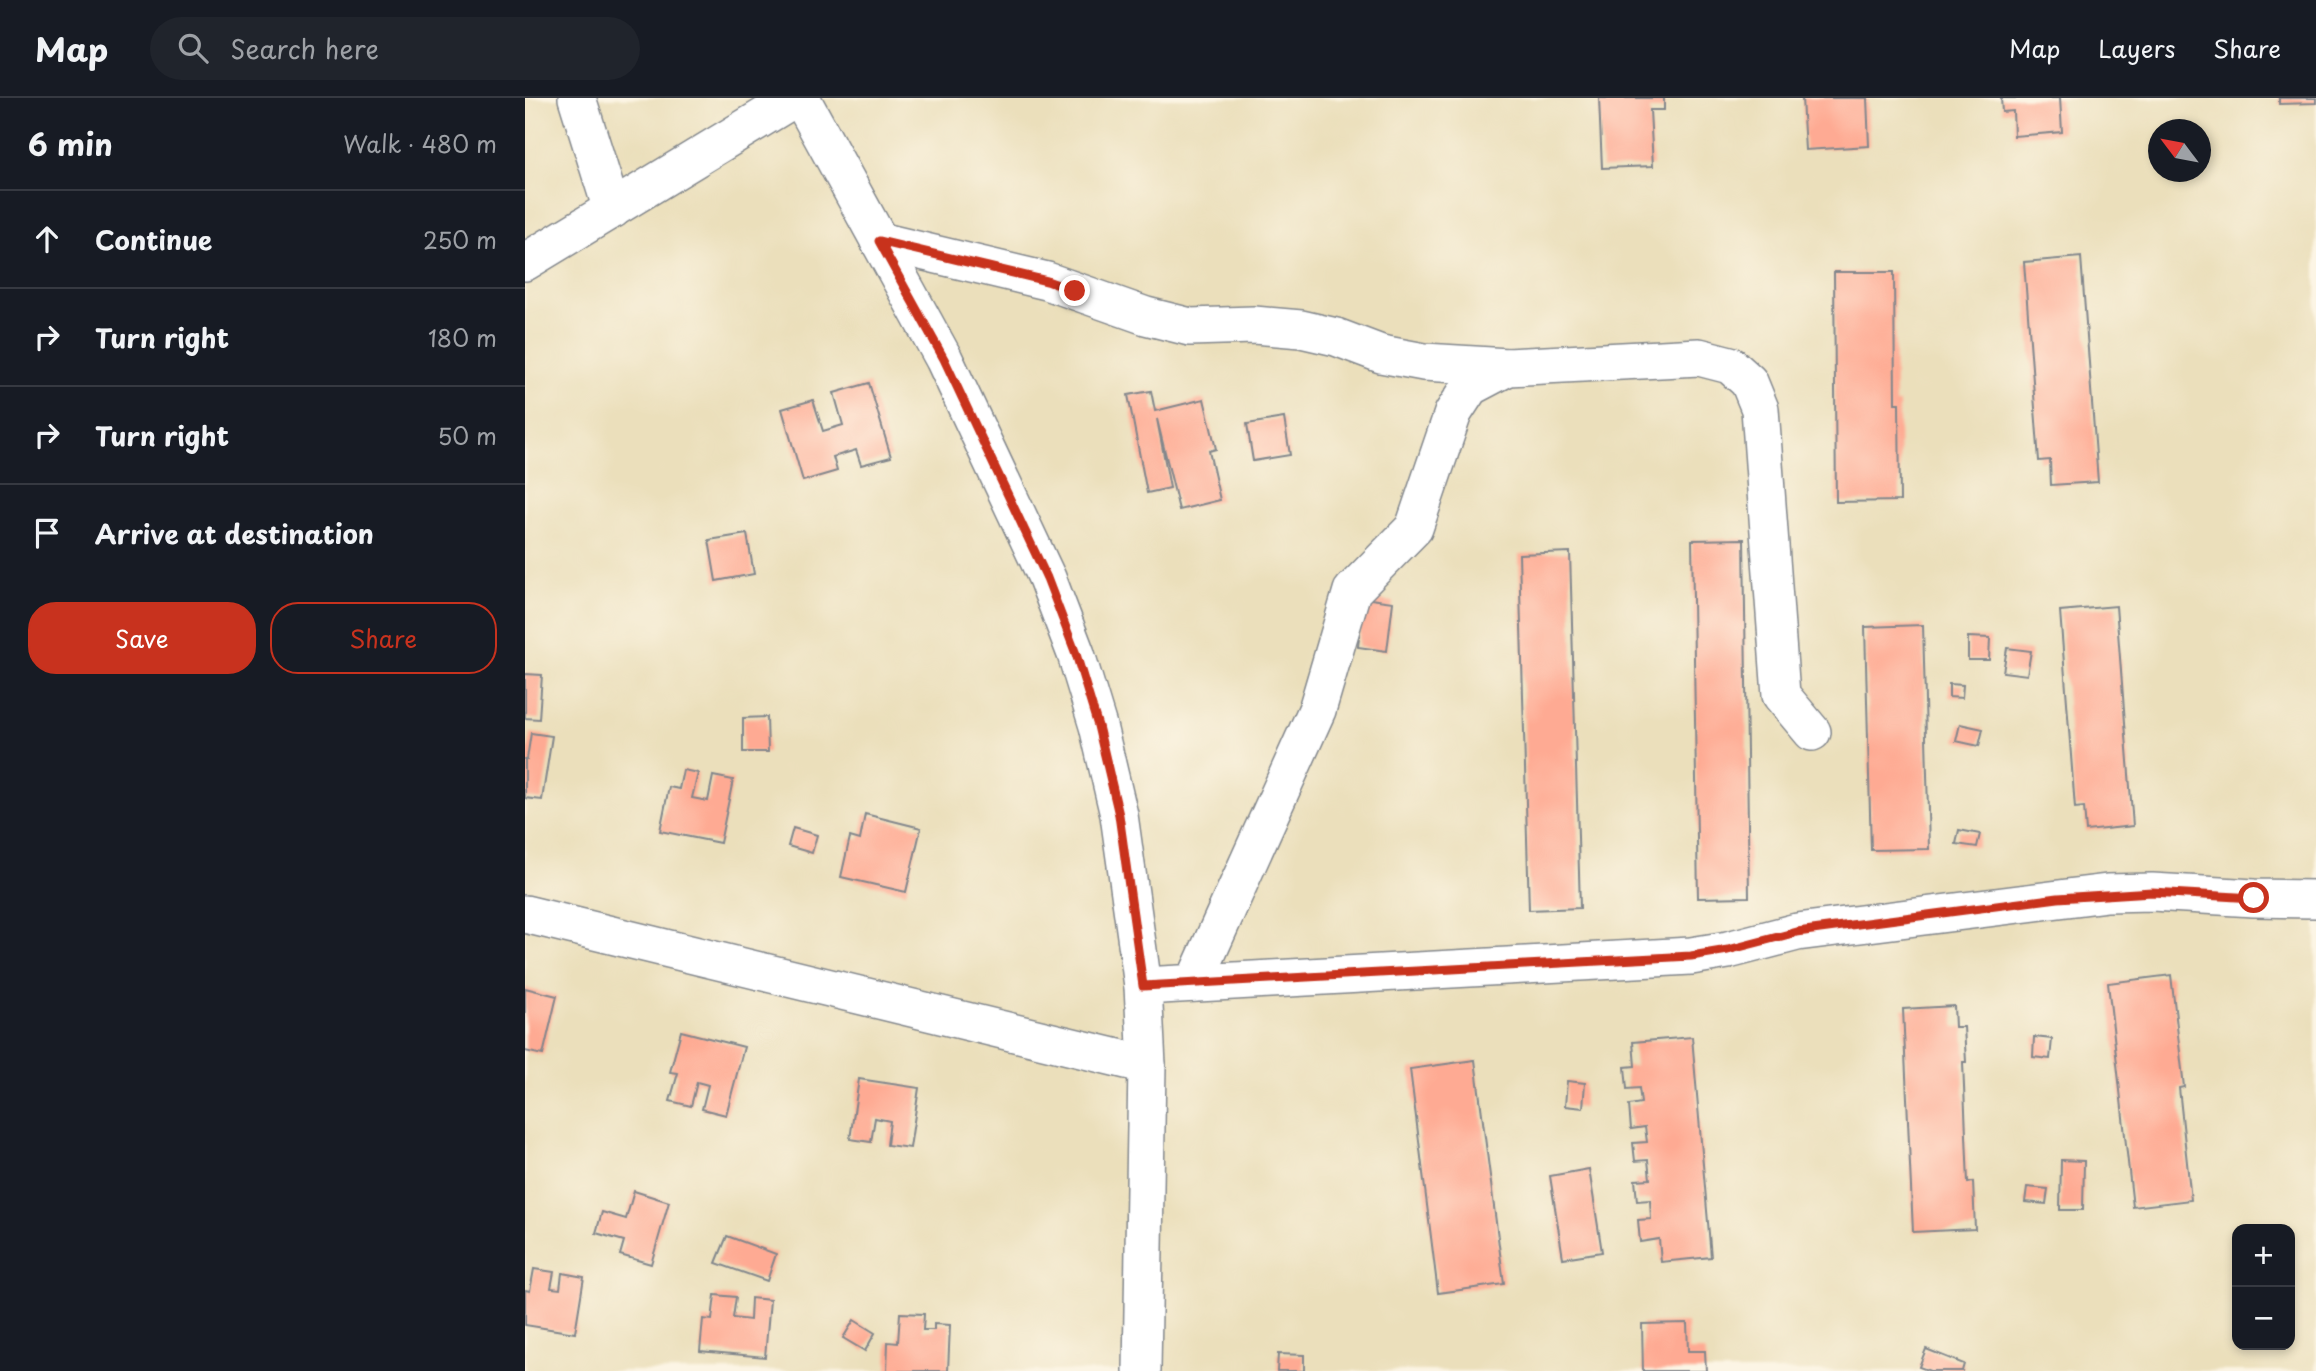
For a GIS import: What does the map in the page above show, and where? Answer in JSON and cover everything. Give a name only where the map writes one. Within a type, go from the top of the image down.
[{"type":"street","points":[[577,98],[612,210]]},
{"type":"street","points":[[525,262],[795,98]]},
{"type":"street","points":[[801,98],[955,384],[1047,578],[1076,654],[1098,726],[1119,815],[1143,986],[1147,1065],[1142,1371]]},
{"type":"street","points":[[879,241],[1047,281],[1146,316],[1190,327],[1254,325],[1301,329],[1336,337],[1381,354],[1424,362],[1508,367],[1699,357],[1730,365],[1749,382],[1760,409],[1781,695],[1812,732]]},
{"type":"street","points":[[1193,983],[1317,710],[1352,591],[1414,528],[1453,413],[1470,387],[1508,367]]},
{"type":"street","points":[[1143,986],[1691,956],[1728,950],[1797,932],[2106,893],[2152,892],[2316,899]]},
{"type":"street","points":[[525,914],[1147,1065]]},
{"type":"building","points":[[1599,98],[1664,98],[1664,110],[1650,110],[1653,166],[1602,168]]},
{"type":"building","points":[[1802,98],[1867,98],[1869,146],[1805,150]]},
{"type":"building","points":[[2001,98],[2060,98],[2062,132],[2014,136],[2013,111],[2002,112]]},
{"type":"building","points":[[2279,98],[2316,98],[2316,103],[2279,104]]},
{"type":"building","points":[[2081,257],[2098,482],[2051,485],[2050,460],[2039,461],[2024,262]]},
{"type":"building","points":[[1834,272],[1894,272],[1895,403],[1899,403],[1900,501],[1836,502]]},
{"type":"building","points":[[869,383],[891,457],[861,465],[856,450],[833,457],[837,471],[803,481],[782,409],[813,400],[823,431],[843,425],[834,393]]},
{"type":"building","points":[[1151,391],[1155,411],[1204,399],[1216,449],[1209,451],[1220,500],[1179,510],[1157,419],[1170,488],[1147,493],[1128,395]]},
{"type":"building","points":[[1284,418],[1290,455],[1253,461],[1247,424]]},
{"type":"building","points":[[747,534],[754,574],[716,581],[709,540]]},
{"type":"building","points":[[1744,539],[1749,897],[1698,898],[1692,540]]},
{"type":"building","points":[[1570,552],[1580,908],[1529,910],[1519,554]]},
{"type":"building","points":[[1363,598],[1393,602],[1387,651],[1358,647]]},
{"type":"building","points":[[2116,606],[2133,826],[2086,831],[2084,807],[2075,808],[2060,611]]},
{"type":"building","points":[[1923,625],[1929,849],[1871,850],[1865,627]]},
{"type":"building","points":[[1968,637],[1990,638],[1989,660],[1968,660]]},
{"type":"building","points":[[2007,648],[2031,651],[2027,675],[2003,672]]},
{"type":"building","points":[[525,674],[542,675],[539,719],[525,718]]},
{"type":"building","points":[[1949,684],[1963,685],[1962,698],[1949,697]]},
{"type":"building","points":[[767,717],[768,752],[743,752],[743,718]]},
{"type":"building","points":[[1960,724],[1983,729],[1979,746],[1956,741]]},
{"type":"building","points":[[531,733],[552,736],[542,800],[525,798],[525,759]]},
{"type":"building","points":[[683,770],[698,773],[692,798],[708,801],[713,776],[733,780],[720,843],[660,831],[669,787],[679,789]]},
{"type":"building","points":[[865,814],[921,828],[906,892],[841,877],[850,837],[860,840]]},
{"type":"building","points":[[793,828],[817,835],[812,853],[788,846]]},
{"type":"building","points":[[1959,830],[1980,834],[1977,847],[1956,844]]},
{"type":"building","points":[[2171,975],[2184,1087],[2179,1088],[2191,1200],[2133,1207],[2108,983]]},
{"type":"building","points":[[525,988],[557,996],[543,1055],[525,1051]]},
{"type":"building","points":[[1954,1006],[1955,1027],[1964,1027],[1968,1183],[1973,1182],[1975,1229],[1913,1232],[1903,1009]]},
{"type":"building","points":[[681,1031],[744,1047],[726,1115],[702,1109],[708,1085],[697,1082],[691,1106],[670,1101],[678,1073],[670,1072]]},
{"type":"building","points":[[1692,1037],[1711,1257],[1661,1262],[1659,1239],[1640,1242],[1638,1220],[1651,1219],[1650,1200],[1637,1201],[1635,1180],[1650,1179],[1648,1160],[1635,1161],[1633,1143],[1647,1142],[1645,1127],[1631,1129],[1629,1105],[1641,1103],[1639,1088],[1627,1089],[1625,1067],[1635,1066],[1633,1042]]},
{"type":"building","points":[[2034,1037],[2052,1039],[2050,1059],[2033,1057]]},
{"type":"building","points":[[1475,1060],[1504,1284],[1438,1293],[1410,1069]]},
{"type":"building","points":[[859,1079],[919,1088],[910,1148],[887,1145],[890,1121],[875,1118],[871,1142],[850,1139]]},
{"type":"building","points":[[1567,1081],[1585,1083],[1583,1108],[1565,1106]]},
{"type":"building","points":[[2061,1160],[2084,1161],[2083,1210],[2060,1210]]},
{"type":"building","points":[[1589,1169],[1602,1252],[1563,1258],[1550,1176]]},
{"type":"building","points":[[2027,1187],[2048,1189],[2046,1204],[2025,1202]]},
{"type":"building","points":[[634,1191],[669,1202],[651,1264],[620,1255],[624,1241],[596,1233],[602,1212],[626,1219]]},
{"type":"building","points":[[727,1236],[776,1254],[767,1281],[716,1263]]},
{"type":"building","points":[[534,1269],[554,1272],[551,1288],[560,1289],[562,1273],[584,1277],[575,1333],[525,1325],[525,1290],[530,1291]]},
{"type":"building","points":[[715,1295],[736,1297],[733,1318],[750,1320],[751,1298],[770,1300],[765,1357],[700,1351],[703,1319],[712,1320]]},
{"type":"building","points":[[900,1313],[924,1314],[923,1330],[934,1330],[934,1324],[950,1325],[948,1371],[887,1371],[888,1342],[898,1343]]},
{"type":"building","points":[[854,1320],[875,1333],[865,1351],[843,1338]]},
{"type":"building","points":[[1687,1323],[1688,1351],[1705,1351],[1706,1371],[1643,1371],[1642,1324]]},
{"type":"building","points":[[1926,1349],[1964,1364],[1962,1371],[1930,1371],[1919,1367]]},
{"type":"building","points":[[1278,1354],[1304,1355],[1304,1371],[1277,1371]]},
{"type":"route","points":[[1075,291],[1047,281],[879,241],[944,359],[1047,578],[1076,654],[1098,726],[1119,815],[1143,986],[1691,956],[1728,950],[1797,932],[2106,893],[2152,892],[2254,898]]}]
